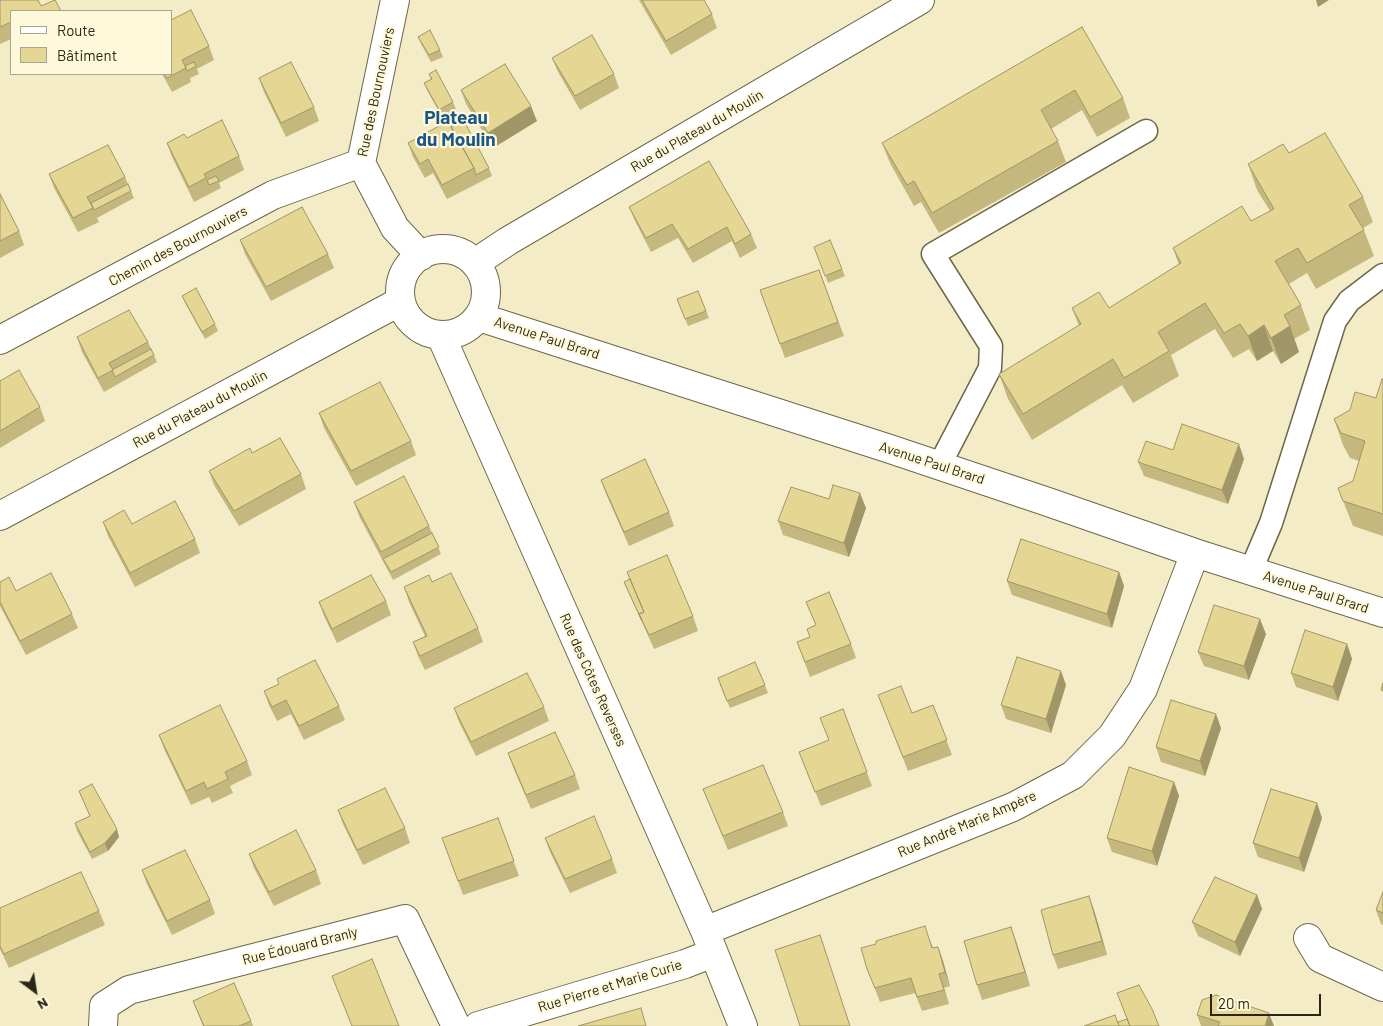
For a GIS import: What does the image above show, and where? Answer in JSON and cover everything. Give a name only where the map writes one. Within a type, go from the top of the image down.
[{"type":"street","name":"Rue des Bournouviers","points":[[395,0],[361,163],[395,228],[421,256]]},
{"type":"street","name":"Rue du Plateau du Moulin","points":[[475,263],[508,241],[920,0]]},
{"type":"street","name":"Chemin des Bournouviers","points":[[0,340],[273,195],[361,163]]},
{"type":"street","points":[[435,250],[450,250],[464,254],[475,263],[483,275],[487,289],[485,304],[479,317],[469,327],[456,334],[441,336],[427,333],[415,325],[406,314],[401,301],[400,288],[404,275],[411,264],[421,256],[435,250]]},
{"type":"street","name":"Rue du Plateau du Moulin","points":[[0,516],[401,301]]},
{"type":"street","name":"Avenue Paul Brard","points":[[479,317],[940,466],[1194,553],[1383,614]]},
{"type":"street","name":"Rue des Côtes Reverses","points":[[441,336],[709,942],[743,1026]]},
{"type":"street","name":"Rue André Marie Ampère","points":[[709,942],[1014,807],[1073,775],[1112,736],[1143,689],[1194,553]]},
{"type":"street","name":"Rue Édouard Branly","points":[[104,1026],[104,1006],[129,990],[405,919],[456,1026]]},
{"type":"street","points":[[1308,938],[1320,958],[1383,987]]},
{"type":"street","name":"Rue Pierre et Marie Curie","points":[[478,1026],[685,964],[709,942]]},
{"type":"lane","points":[[940,466],[990,368],[991,346],[933,254],[1146,131]]},
{"type":"lane","points":[[1251,570],[1271,523],[1335,321],[1349,301],[1383,275]]},
{"type":"building","points":[[0,0],[38,0],[41,6],[55,0],[60,10],[10,10],[10,22],[0,27]]},
{"type":"building","points":[[642,0],[704,0],[712,14],[666,41]]},
{"type":"building","points":[[191,10],[209,46],[182,60],[186,68],[167,78],[165,75],[172,75],[172,20]]},
{"type":"building","points":[[1082,27],[1123,98],[1090,117],[1075,90],[1041,110],[1058,141],[932,213],[914,181],[907,185],[882,143]]},
{"type":"building","points":[[430,30],[440,50],[429,55],[418,37]]},
{"type":"building","points":[[592,35],[614,74],[575,96],[552,58]]},
{"type":"building","points":[[194,62],[196,66],[187,71],[185,66]]},
{"type":"building","points":[[291,62],[314,107],[281,123],[259,78]]},
{"type":"building","points":[[505,64],[531,106],[488,133],[461,90]]},
{"type":"building","points":[[436,70],[453,102],[439,110],[424,83],[432,79],[429,74]]},
{"type":"building","points":[[222,120],[239,156],[204,174],[206,178],[189,187],[167,143],[184,134],[187,138]]},
{"type":"building","points":[[448,121],[474,168],[442,185],[428,159],[420,164],[408,143]]},
{"type":"building","points":[[464,121],[489,168],[476,175],[451,127]]},
{"type":"building","points":[[1325,133],[1363,197],[1349,205],[1364,230],[1307,263],[1298,248],[1275,261],[1301,305],[1284,315],[1290,326],[1271,338],[1264,325],[1248,336],[1240,324],[1224,333],[1205,303],[1158,332],[1169,351],[1124,378],[1113,359],[1023,414],[999,374],[1081,324],[1072,308],[1099,292],[1109,308],[1181,263],[1173,248],[1242,206],[1251,221],[1274,209],[1248,164],[1283,144],[1289,153]]},
{"type":"building","points":[[108,145],[125,177],[87,197],[93,208],[73,218],[49,174]]},
{"type":"building","points":[[709,161],[751,234],[735,244],[727,227],[688,249],[672,224],[646,238],[629,207]]},
{"type":"building","points":[[216,176],[219,181],[209,185],[207,180]]},
{"type":"building","points":[[128,184],[131,191],[94,210],[91,203]]},
{"type":"building","points":[[0,194],[19,231],[0,241]]},
{"type":"building","points":[[302,207],[328,254],[266,287],[240,240]]},
{"type":"building","points":[[830,240],[842,269],[825,276],[814,247]]},
{"type":"building","points":[[819,270],[838,322],[780,344],[760,290]]},
{"type":"building","points":[[196,288],[215,324],[202,332],[182,296]]},
{"type":"building","points":[[698,291],[706,311],[685,319],[677,299]]},
{"type":"building","points":[[129,310],[148,342],[109,363],[113,370],[98,378],[77,337]]},
{"type":"building","points":[[151,349],[154,355],[115,377],[112,370]]},
{"type":"building","points":[[19,370],[40,407],[0,431],[0,381]]},
{"type":"building","points":[[1382,379],[1383,514],[1343,501],[1338,488],[1353,481],[1365,441],[1341,433],[1334,419],[1350,410],[1355,392],[1376,398]]},
{"type":"building","points":[[380,382],[411,441],[351,471],[319,413]]},
{"type":"building","points":[[1182,424],[1239,444],[1222,490],[1138,462],[1146,441],[1173,450]]},
{"type":"building","points":[[280,438],[301,474],[234,511],[209,471],[250,448],[252,453]]},
{"type":"building","points":[[645,459],[669,512],[624,532],[601,480]]},
{"type":"building","points":[[404,476],[429,526],[381,552],[354,502]]},
{"type":"building","points":[[833,485],[860,493],[844,543],[778,521],[791,487],[829,499]]},
{"type":"building","points":[[175,501],[195,539],[130,573],[103,522],[124,510],[132,524]]},
{"type":"building","points":[[432,533],[439,547],[391,572],[383,559]]},
{"type":"building","points":[[1021,539],[1119,572],[1107,614],[1007,581]]},
{"type":"building","points":[[667,555],[693,616],[649,635],[639,614],[644,612],[627,572]]},
{"type":"building","points":[[51,573],[72,614],[20,641],[0,602],[0,582],[9,577],[16,591]]},
{"type":"building","points":[[451,573],[478,628],[420,656],[413,642],[427,636],[404,587],[429,575],[432,582]]},
{"type":"building","points":[[371,575],[386,601],[332,629],[319,602]]},
{"type":"building","points":[[630,579],[644,612],[639,614],[642,621],[624,582]]},
{"type":"building","points":[[829,592],[851,644],[805,662],[797,642],[810,637],[807,629],[816,625],[806,602]]},
{"type":"building","points":[[1214,605],[1260,619],[1244,666],[1198,652]]},
{"type":"building","points":[[1305,630],[1347,644],[1333,687],[1291,673]]},
{"type":"building","points":[[1017,657],[1061,671],[1046,719],[1001,705]]},
{"type":"building","points":[[315,660],[339,706],[299,726],[286,700],[272,707],[264,691],[279,684],[277,679]]},
{"type":"building","points":[[755,662],[765,685],[727,701],[718,678]]},
{"type":"building","points":[[527,673],[544,707],[471,742],[454,708]]},
{"type":"building","points":[[901,686],[912,713],[933,705],[947,740],[903,757],[878,695]]},
{"type":"building","points":[[1171,700],[1216,714],[1200,761],[1156,747]]},
{"type":"building","points":[[220,705],[247,761],[225,772],[228,779],[207,789],[204,782],[186,791],[159,735]]},
{"type":"building","points":[[843,709],[867,772],[815,792],[799,752],[829,740],[820,718]]},
{"type":"building","points":[[555,732],[575,775],[526,795],[508,753]]},
{"type":"building","points":[[763,765],[783,812],[723,836],[703,789]]},
{"type":"building","points":[[1129,767],[1174,782],[1152,851],[1107,838]]},
{"type":"building","points":[[92,784],[117,829],[105,843],[90,852],[75,823],[90,816],[79,791]]},
{"type":"building","points":[[385,788],[405,828],[357,850],[338,810]]},
{"type":"building","points":[[1271,789],[1317,803],[1299,858],[1253,843]]},
{"type":"building","points":[[594,816],[612,859],[565,879],[545,838]]},
{"type":"building","points":[[498,818],[514,861],[458,881],[442,838]]},
{"type":"building","points":[[296,830],[316,870],[269,892],[249,854]]},
{"type":"building","points":[[185,850],[210,900],[167,921],[142,870]]},
{"type":"building","points":[[81,872],[99,911],[4,954],[0,946],[0,908]]},
{"type":"building","points":[[1215,877],[1257,895],[1235,942],[1192,922]]},
{"type":"building","points":[[1383,892],[1383,913],[1376,910]]},
{"type":"building","points":[[1089,896],[1102,941],[1053,955],[1041,910]]},
{"type":"building","points":[[925,926],[932,948],[938,947],[945,972],[939,974],[944,990],[917,997],[911,978],[875,988],[861,948],[876,944],[876,941]]},
{"type":"building","points":[[1011,927],[1025,972],[977,985],[964,941]]},
{"type":"building","points":[[820,935],[850,1026],[800,1026],[775,950]]},
{"type":"building","points":[[372,959],[399,1026],[352,1026],[332,976]]},
{"type":"building","points":[[234,983],[251,1021],[239,1026],[204,1026],[193,1001]]},
{"type":"building","points":[[1139,985],[1159,1026],[1130,1026],[1117,993]]},
{"type":"building","points":[[1216,995],[1269,1013],[1265,1026],[1218,1026],[1220,1022],[1197,1015],[1202,1000]]},
{"type":"building","points":[[641,1008],[646,1026],[578,1026]]},
{"type":"building","points":[[1115,1015],[1119,1026],[1084,1026]]},
{"type":"building","points":[[1127,1019],[1130,1026],[1119,1026],[1118,1022]]},
{"type":"district","name":"Plateau du Moulin","points":[[456,129]]}]
